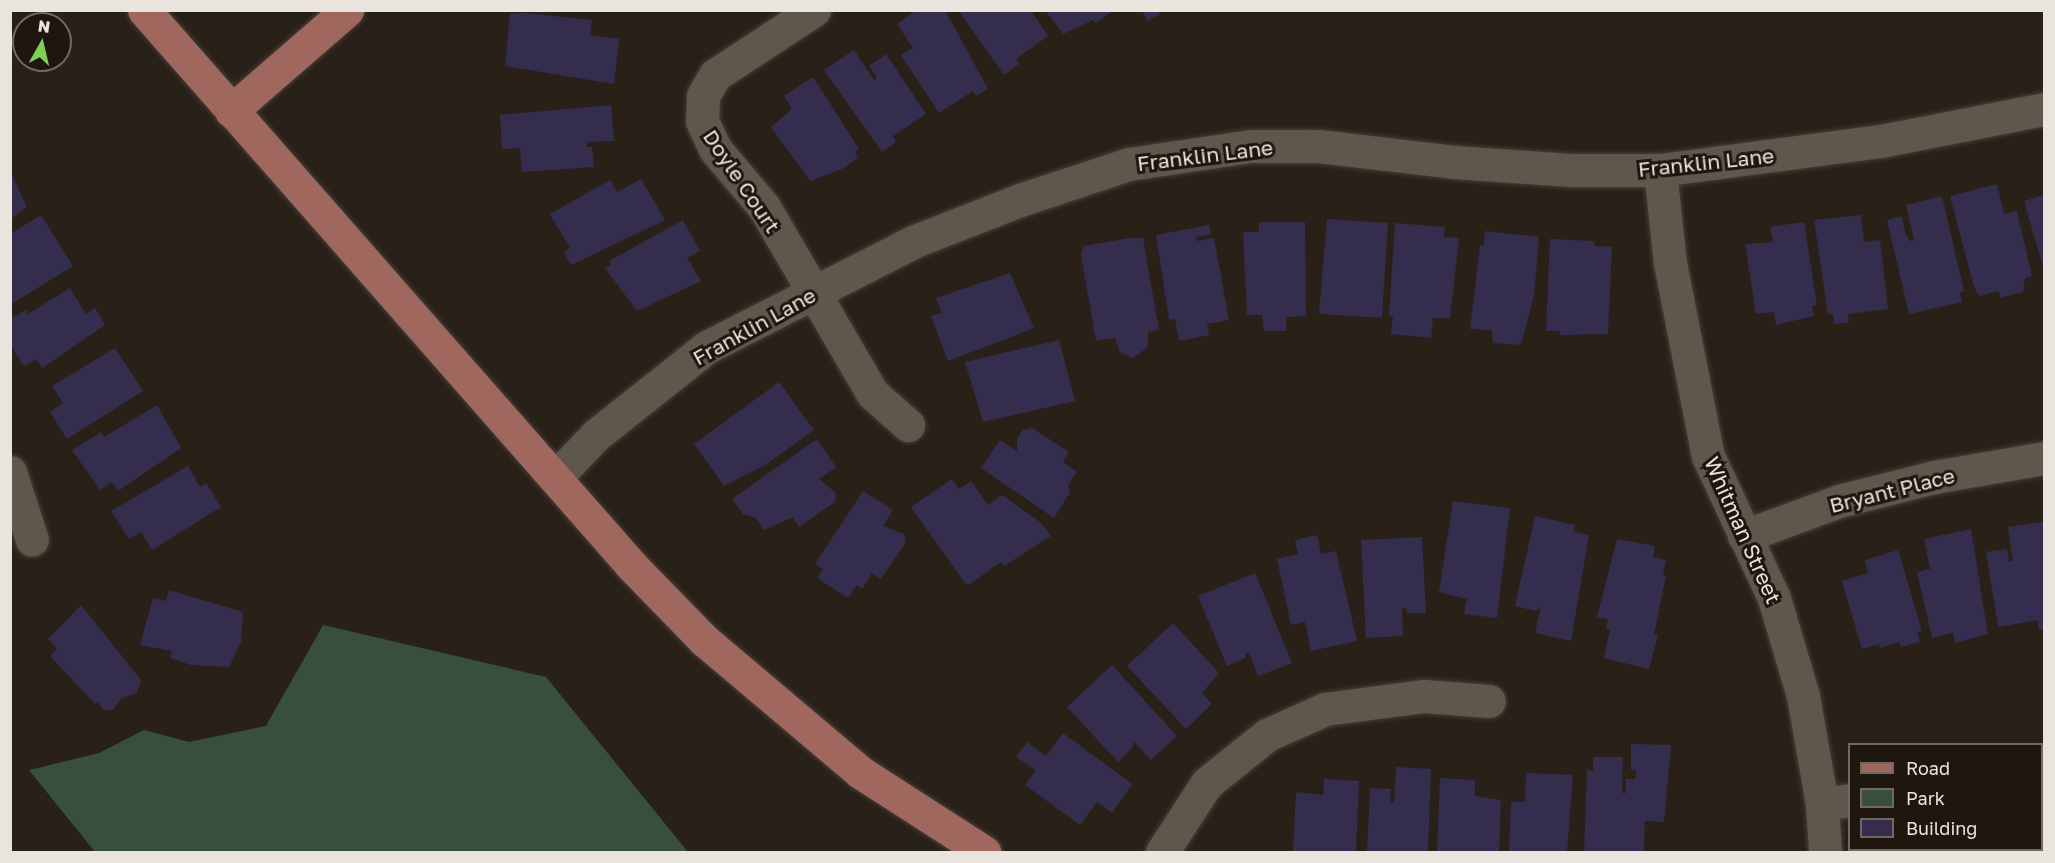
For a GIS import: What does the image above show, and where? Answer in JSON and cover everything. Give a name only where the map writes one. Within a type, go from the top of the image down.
[{"type":"main road","points":[[144,10],[555,478],[704,640],[781,708],[860,772],[984,852]]},
{"type":"main road","points":[[231,111],[347,10]]},
{"type":"street","name":"Doyle Court","points":[[814,10],[715,75],[703,96],[702,121],[715,149],[764,207],[812,293],[873,394],[909,426]]},
{"type":"street","name":"Franklin Lane","points":[[555,478],[596,435],[707,347],[915,241],[1020,200],[1129,164],[1251,146],[1318,146],[1454,162],[1571,170],[1660,170],[1881,141],[2044,109]]},
{"type":"street","name":"Whitman Street","points":[[1660,170],[1670,263],[1708,456],[1774,598],[1836,802],[1825,852]]},
{"type":"street","name":"Bryant Place","points":[[1744,536],[1839,501],[1934,477],[2044,458]]},
{"type":"street","points":[[10,472],[32,540]]},
{"type":"street","points":[[1162,852],[1207,783],[1267,735],[1325,708],[1424,696],[1490,701]]},
{"type":"green space","points":[[323,625],[546,677],[688,852],[95,852],[29,770],[99,753],[144,730],[189,742],[266,726]]},
{"type":"building","points":[[917,10],[945,10],[988,89],[976,96],[973,91],[939,113],[901,55],[913,48],[897,24]]},
{"type":"building","points":[[958,10],[1031,10],[1048,36],[1016,59],[1019,64],[1004,75]]},
{"type":"building","points":[[1045,10],[1114,10],[1095,23],[1093,20],[1063,34]]},
{"type":"building","points":[[1141,10],[1158,10],[1160,14],[1148,21]]},
{"type":"building","points":[[524,13],[592,20],[590,35],[619,39],[614,84],[505,66],[510,14]]},
{"type":"building","points":[[854,50],[874,80],[877,77],[869,66],[886,54],[926,114],[893,136],[896,142],[882,152],[824,70]]},
{"type":"building","points":[[813,77],[859,149],[855,152],[858,158],[842,169],[810,181],[771,127],[792,109],[784,96]]},
{"type":"building","points":[[611,105],[614,141],[587,142],[587,147],[592,147],[594,167],[522,172],[520,148],[502,149],[500,115]]},
{"type":"building","points":[[10,171],[27,207],[10,220]]},
{"type":"building","points":[[641,179],[665,220],[571,265],[564,252],[570,248],[550,214],[610,180],[617,192]]},
{"type":"building","points":[[1997,184],[2004,214],[2017,211],[2032,276],[2025,278],[2023,292],[2000,298],[1999,291],[1979,296],[1974,287],[1950,196]]},
{"type":"building","points":[[2044,195],[2044,270],[2024,201]]},
{"type":"building","points":[[1942,196],[1964,291],[1960,292],[1962,302],[1909,314],[1887,220],[1902,216],[1905,233],[1910,241],[1914,240],[1906,205]]},
{"type":"building","points":[[41,215],[73,266],[10,305],[10,234]]},
{"type":"building","points":[[1861,215],[1864,242],[1880,240],[1888,309],[1848,314],[1849,322],[1834,324],[1833,314],[1828,314],[1814,220]]},
{"type":"building","points":[[1327,219],[1388,223],[1382,318],[1319,314]]},
{"type":"building","points":[[683,220],[700,251],[687,258],[701,281],[637,311],[605,268],[611,265],[609,261]]},
{"type":"building","points":[[1259,222],[1305,222],[1306,316],[1286,317],[1286,331],[1264,331],[1262,315],[1247,315],[1243,232],[1259,232]]},
{"type":"building","points":[[1804,222],[1817,305],[1812,306],[1814,316],[1776,325],[1774,312],[1756,314],[1745,244],[1773,242],[1770,227]]},
{"type":"building","points":[[1395,223],[1445,227],[1444,237],[1459,238],[1450,318],[1433,318],[1431,338],[1391,334],[1393,316],[1389,316]]},
{"type":"building","points":[[1209,225],[1211,234],[1196,237],[1197,241],[1214,238],[1229,320],[1207,324],[1209,335],[1179,341],[1175,319],[1169,320],[1156,235]]},
{"type":"building","points":[[1485,231],[1539,237],[1534,295],[1522,342],[1518,345],[1493,343],[1492,330],[1470,329],[1480,245],[1484,245]]},
{"type":"building","points":[[1143,238],[1159,330],[1148,332],[1148,347],[1133,358],[1120,352],[1115,338],[1096,341],[1081,255],[1083,246]]},
{"type":"building","points":[[1550,239],[1594,241],[1595,246],[1612,247],[1608,334],[1560,335],[1560,331],[1546,331]]},
{"type":"building","points":[[1010,273],[1034,328],[948,361],[931,316],[942,313],[936,298]]},
{"type":"building","points":[[70,288],[86,314],[95,308],[105,325],[42,368],[36,359],[24,366],[10,345],[10,319],[26,310],[28,314]]},
{"type":"building","points":[[1059,340],[1075,401],[983,422],[965,362]]},
{"type":"building","points":[[115,348],[143,391],[67,439],[50,412],[63,403],[52,386]]},
{"type":"building","points":[[779,382],[814,430],[767,464],[724,486],[694,444]]},
{"type":"building","points":[[157,405],[181,448],[118,491],[112,482],[100,490],[72,450],[101,432],[104,437]]},
{"type":"building","points":[[1032,428],[1069,452],[1063,462],[1077,472],[1068,485],[1070,492],[1054,518],[981,468],[1000,440],[1017,451],[1017,439],[1023,430]]},
{"type":"building","points":[[817,439],[836,467],[819,479],[836,493],[835,502],[799,527],[793,517],[764,530],[756,518],[743,514],[732,499]]},
{"type":"building","points":[[188,466],[200,487],[206,483],[221,507],[152,550],[141,532],[129,539],[111,511]]},
{"type":"building","points":[[952,479],[959,489],[971,481],[988,505],[1002,495],[1040,522],[1051,536],[1004,566],[1001,562],[970,584],[965,583],[911,507]]},
{"type":"building","points":[[863,491],[893,510],[883,526],[904,534],[906,542],[881,579],[872,573],[862,589],[857,585],[848,598],[817,578],[823,569],[815,564]]},
{"type":"building","points":[[1453,501],[1510,508],[1497,618],[1464,614],[1467,599],[1439,592]]},
{"type":"building","points":[[1535,516],[1575,525],[1574,532],[1589,535],[1571,641],[1535,633],[1541,607],[1536,611],[1515,606]]},
{"type":"building","points":[[2043,522],[2044,629],[2039,630],[2038,620],[1998,627],[1986,552],[2007,549],[2009,562],[2013,561],[2008,527]]},
{"type":"building","points":[[1971,529],[1988,634],[1955,643],[1953,633],[1932,638],[1917,572],[1930,569],[1924,539]]},
{"type":"building","points":[[1317,535],[1321,554],[1336,551],[1357,641],[1311,651],[1305,622],[1291,625],[1277,559],[1298,554],[1295,540]]},
{"type":"building","points":[[1422,537],[1426,613],[1407,613],[1406,608],[1402,609],[1403,636],[1366,638],[1361,540]]},
{"type":"building","points":[[1617,539],[1655,546],[1653,557],[1666,560],[1663,575],[1666,576],[1654,634],[1658,635],[1649,669],[1604,658],[1610,630],[1606,629],[1608,619],[1597,617]]},
{"type":"building","points":[[1898,550],[1922,631],[1917,632],[1920,642],[1901,647],[1899,642],[1880,648],[1879,644],[1862,649],[1842,581],[1868,573],[1865,560]]},
{"type":"building","points":[[1255,573],[1292,663],[1258,676],[1249,652],[1245,654],[1246,658],[1227,666],[1198,596]]},
{"type":"building","points":[[169,590],[243,612],[241,642],[229,667],[191,665],[170,658],[172,651],[140,645],[153,598],[166,601]]},
{"type":"building","points":[[81,605],[141,680],[137,693],[122,698],[113,710],[103,710],[98,702],[95,704],[50,656],[57,649],[48,639]]},
{"type":"building","points":[[1173,623],[1219,673],[1202,693],[1212,704],[1186,729],[1127,666]]},
{"type":"building","points":[[1112,665],[1177,736],[1151,760],[1133,741],[1133,747],[1118,762],[1067,707]]},
{"type":"building","points":[[1063,733],[1132,784],[1112,813],[1097,802],[1080,825],[1025,785],[1036,770],[1016,757],[1027,742],[1046,756]]},
{"type":"building","points":[[1631,744],[1671,745],[1664,822],[1645,821],[1644,852],[1584,852],[1587,770],[1593,771],[1593,757],[1623,757],[1622,793],[1626,793],[1626,779],[1635,779],[1636,770],[1631,770]]},
{"type":"building","points":[[1396,767],[1431,769],[1428,852],[1367,852],[1370,788],[1391,789],[1390,803],[1394,803]]},
{"type":"building","points":[[1526,773],[1573,775],[1567,852],[1509,852],[1511,802],[1525,802]]},
{"type":"building","points":[[1440,778],[1475,780],[1475,796],[1501,800],[1499,852],[1437,852]]},
{"type":"building","points":[[1324,779],[1359,781],[1356,852],[1293,852],[1296,792],[1323,795]]},
{"type":"building","points":[[2044,832],[2044,852],[2037,852],[2043,851]]},
{"type":"building","points":[[1952,851],[1989,851],[1989,852]]}]
